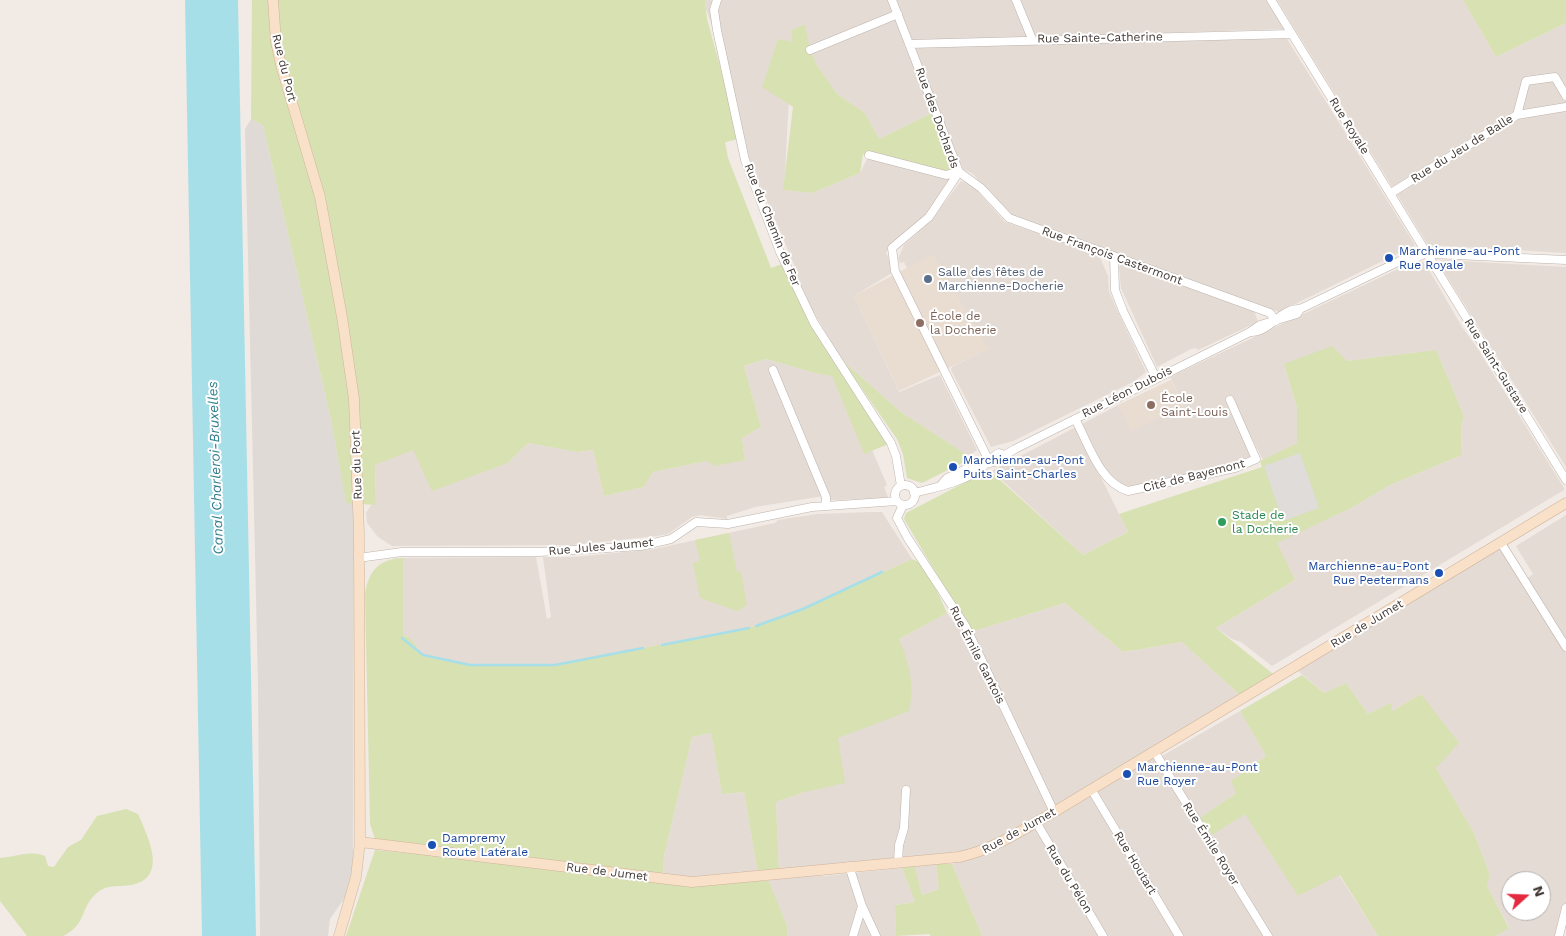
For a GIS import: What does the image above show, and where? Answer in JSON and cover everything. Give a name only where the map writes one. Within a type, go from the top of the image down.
[{"type":"street","name":"Rue du Port","points":[[273,0],[276,42],[320,197],[342,317],[354,400],[359,533],[360,842],[356,877],[339,936]]},
{"type":"street","name":"Rue du Chemin de Fer","points":[[717,0],[714,10],[717,30],[745,160],[780,252],[814,323],[891,443],[896,456],[901,486]]},
{"type":"street","name":"Rue des Dochards","points":[[892,0],[959,172],[929,216],[892,248],[895,270],[990,462]]},
{"type":"street","points":[[1016,0],[1032,40]]},
{"type":"street","name":"Rue Royale","points":[[1271,0],[1426,253]]},
{"type":"street","points":[[810,50],[898,14]]},
{"type":"street","name":"Rue Sainte-Catherine","points":[[909,44],[1291,34]]},
{"type":"street","points":[[1517,115],[1526,80],[1554,77],[1566,96]]},
{"type":"street","name":"Rue du Jeu de Balle","points":[[1391,193],[1517,115],[1566,107]]},
{"type":"street","points":[[870,155],[946,175],[959,172]]},
{"type":"street","name":"Rue François Castermont","points":[[959,172],[981,188],[1009,218],[1270,313],[1276,321]]},
{"type":"street","points":[[1426,253],[1566,260]]},
{"type":"street","name":"Rue Léon Dubois","points":[[914,493],[941,485],[950,485],[977,472],[990,462],[997,463],[1003,460],[1005,456],[1156,378],[1250,332],[1259,332],[1290,310],[1300,309],[1400,261],[1406,262],[1426,253]]},
{"type":"street","name":"Rue Saint-Gustave","points":[[1426,253],[1566,480]]},
{"type":"street","points":[[1114,257],[1115,290],[1123,311],[1156,378]]},
{"type":"street","points":[[772,370],[826,497],[826,506]]},
{"type":"street","name":"Cité de Bayemont","points":[[1075,419],[1106,478],[1115,486],[1128,492],[1235,468],[1256,459],[1230,400]]},
{"type":"street","points":[[901,486],[909,486],[914,493],[912,502],[900,503],[895,492],[901,486]]},
{"type":"street","name":"Rue Jules Jaumet","points":[[358,558],[402,552],[547,552],[641,546],[671,539],[696,522],[728,524],[786,511],[826,506],[900,503]]},
{"type":"street","name":"Rue Émile Gantois","points":[[900,503],[897,518],[906,537],[966,628],[1054,812]]},
{"type":"street","name":"Rue de Jumet","points":[[360,842],[692,882],[959,857],[977,853],[990,849],[1054,812],[1566,503]]},
{"type":"street","points":[[1501,543],[1566,647]]},
{"type":"street","name":"Rue Émile Royer","points":[[1154,752],[1268,936]]},
{"type":"street","name":"Rue Houtart","points":[[1091,789],[1178,936]]},
{"type":"street","points":[[898,862],[898,845],[904,828],[906,790]]},
{"type":"street","name":"Rue du Pélon","points":[[1036,822],[1103,936]]},
{"type":"street","points":[[849,866],[862,906],[876,936]]},
{"type":"street","points":[[853,936],[862,906]]},
{"type":"street","points":[[1559,936],[1566,908]]},
{"type":"shaded area","points":[[705,0],[1016,0],[1032,39],[1264,34],[1265,39],[1287,39],[1415,245],[1279,312],[1011,216],[972,173],[963,169],[931,212],[900,236],[886,253],[895,271],[854,296],[899,392],[940,375],[977,450],[968,456],[901,412],[842,360],[813,311],[793,271],[795,267],[743,146],[730,73],[706,9]],"holes":[[[804,24],[810,50],[817,65],[837,94],[865,113],[879,139],[936,111],[918,64],[963,169],[946,175],[869,155],[860,173],[812,193],[784,190],[792,42]]]},
{"type":"shaded area","points":[[1019,0],[1269,0],[1286,29],[1034,37]]},
{"type":"shaded area","points":[[1277,0],[1463,0],[1496,57],[1566,23],[1566,253],[1428,245]]},
{"type":"shaded area","points":[[251,119],[263,125],[331,420],[346,502],[354,503],[353,886],[330,919],[328,936],[260,936],[258,683],[245,129]]},
{"type":"shaded area","points":[[961,181],[973,186],[1005,222],[1099,255],[1108,276],[1109,291],[1146,372],[1135,381],[1013,441],[991,447],[951,370],[952,367],[988,349],[931,256],[907,268],[904,262],[900,263],[898,259],[904,245],[930,222]]},
{"type":"shaded area","name":"École de la Docherie","points":[[933,254],[989,349],[899,391],[854,296]]},
{"type":"shaded area","points":[[1441,260],[1566,267],[1566,467],[1446,275],[1439,263]]},
{"type":"shaded area","points":[[1422,262],[1425,263],[1462,327],[1478,349],[1564,490],[1272,666],[1241,642],[1232,639],[1216,628],[1295,580],[1276,543],[1353,507],[1390,485],[1462,455],[1461,428],[1464,416],[1436,350],[1347,361],[1284,364],[1297,408],[1297,443],[1263,460],[1230,396],[1226,398],[1255,457],[1237,465],[1138,488],[1122,487],[1106,471],[1082,424],[1118,405],[1132,430],[1184,405],[1170,377],[1398,269],[1406,266],[1408,269]]},
{"type":"shaded area","points":[[1122,264],[1254,311],[1258,322],[1198,350],[1196,348],[1191,349],[1157,367],[1121,288],[1119,267]]},
{"type":"shaded area","points":[[766,359],[815,373],[832,375],[864,453],[872,450],[887,485],[884,487],[888,497],[886,499],[828,500],[824,496],[755,507],[727,516],[727,519],[700,515],[692,517],[668,534],[572,545],[392,546],[378,537],[367,523],[366,513],[371,505],[376,505],[375,465],[414,449],[476,474],[508,463],[528,443],[577,452],[593,450],[604,496],[644,487],[653,472],[707,461],[745,460],[742,438],[761,427],[744,366]]},
{"type":"shaded area","name":"École Saint-Louis","points":[[1171,380],[1184,405],[1131,431],[1118,405]]},
{"type":"shaded area","points":[[1076,427],[1128,532],[1083,555],[992,471]]},
{"type":"shaded area","points":[[1300,453],[1319,508],[1283,521],[1264,466]]},
{"type":"shaded area","points":[[882,512],[912,559],[803,609],[756,626],[555,665],[470,665],[423,655],[410,638],[403,635],[403,558],[536,557],[547,619],[551,617],[543,557],[575,557],[654,549],[775,523],[778,520],[817,514]]},
{"type":"shaded area","points":[[1566,515],[1566,908],[1559,936],[1496,936],[1509,927],[1506,921],[1551,921],[1551,871],[1501,871],[1501,912],[1487,886],[1490,875],[1474,833],[1436,768],[1421,694],[1392,711],[1390,704],[1368,714],[1346,683],[1324,693],[1297,670],[1501,543],[1525,580],[1533,574],[1516,546]]},
{"type":"shaded area","points":[[1065,603],[1123,652],[1182,642],[1243,698],[1154,752],[1268,936],[982,936],[952,864],[976,853],[779,873],[776,802],[805,792],[899,639],[947,613],[977,652],[997,704],[1048,800],[971,632]]},
{"type":"shaded area","points":[[1240,711],[1266,756],[1232,781],[1236,793],[1200,818],[1162,756]]},
{"type":"shaded area","points":[[711,733],[722,794],[744,792],[758,875],[663,878],[664,856],[692,737]]},
{"type":"shaded area","points":[[1245,813],[1298,895],[1339,875],[1378,936],[1271,936],[1212,835]]},
{"type":"shaded area","points":[[936,864],[939,889],[922,895],[915,866]]},
{"type":"shaded area","points":[[902,868],[915,902],[895,905],[896,936],[787,936],[787,926],[766,874],[825,876]]},
{"type":"green space","points":[[252,0],[705,0],[707,19],[740,139],[725,142],[728,158],[771,268],[785,263],[801,301],[891,443],[864,454],[832,376],[766,359],[744,366],[761,427],[742,438],[745,460],[715,466],[707,461],[653,472],[644,487],[604,496],[593,450],[577,452],[528,443],[508,463],[432,491],[413,450],[375,465],[376,505],[346,503],[331,420],[263,125],[251,119]]},
{"type":"green space","points":[[1463,0],[1566,0],[1566,23],[1496,57]]},
{"type":"green space","points":[[805,24],[810,50],[817,65],[837,94],[865,113],[879,139],[936,111],[959,172],[946,175],[863,154],[860,173],[812,193],[783,190],[793,107],[762,87],[778,39],[792,42],[792,30]]},
{"type":"green space","name":"Stade de la Docherie","points":[[1332,346],[1347,361],[1436,350],[1464,416],[1461,428],[1462,455],[1390,485],[1353,507],[1277,543],[1295,580],[1216,628],[1278,678],[1243,698],[1182,642],[1123,652],[1065,603],[971,632],[904,519],[906,513],[989,470],[1083,555],[1128,532],[1119,514],[1262,467],[1260,461],[1297,443],[1297,408],[1284,364]]},
{"type":"green space","points":[[842,360],[901,412],[967,455],[963,457],[964,462],[922,483],[907,478],[903,454],[897,439]]},
{"type":"green space","points":[[729,533],[737,572],[741,572],[747,605],[737,611],[700,598],[693,563],[700,560],[695,540]]},
{"type":"green space","points":[[403,558],[403,635],[410,638],[423,655],[470,665],[555,665],[756,626],[803,609],[912,559],[925,565],[947,613],[899,639],[910,674],[911,701],[909,711],[838,738],[845,783],[805,792],[776,802],[779,873],[758,875],[744,792],[722,794],[711,733],[692,737],[664,856],[663,878],[769,881],[787,926],[787,936],[346,936],[375,850],[641,876],[375,839],[370,824],[365,594],[369,578],[376,567],[388,561]]},
{"type":"green space","points":[[1302,675],[1324,693],[1346,683],[1368,714],[1391,703],[1392,711],[1421,694],[1459,743],[1436,768],[1474,833],[1490,875],[1487,886],[1501,913],[1501,921],[1505,921],[1509,928],[1496,936],[1378,936],[1340,875],[1298,896],[1245,814],[1212,835],[1200,818],[1236,793],[1231,781],[1266,756],[1240,711]]},
{"type":"green space","points":[[126,809],[138,814],[150,843],[153,863],[151,872],[145,879],[135,884],[107,888],[98,892],[88,904],[80,921],[71,931],[63,936],[27,936],[0,901],[0,858],[39,854],[45,856],[48,866],[54,867],[68,847],[81,840],[97,816]]},
{"type":"green space","points":[[936,864],[952,864],[982,936],[931,936],[929,934],[896,936],[895,905],[915,902],[902,868],[915,866],[922,895],[939,889]]},
{"type":"water","name":"Canal Charleroi-Bruxelles","points":[[185,0],[238,0],[256,936],[202,936]]},
{"type":"waterway","points":[[756,626],[803,609],[882,572]]},
{"type":"waterway","points":[[662,645],[749,628]]},
{"type":"waterway","points":[[402,638],[423,655],[470,665],[555,665],[643,648]]},
{"type":"place","name":"Marchienne-au-Pont Rue Royale","points":[[1389,258]]},
{"type":"place","name":"Salle des fêtes de Marchienne-Docherie","points":[[928,279]]},
{"type":"place","name":"École de la Docherie","points":[[920,323]]},
{"type":"place","name":"École Saint-Louis","points":[[1151,405]]},
{"type":"place","name":"Marchienne-au-Pont Puits Saint-Charles","points":[[953,467]]},
{"type":"place","name":"Stade de la Docherie","points":[[1222,522]]},
{"type":"place","name":"Marchienne-au-Pont Rue Peetermans","points":[[1439,573]]},
{"type":"place","name":"Marchienne-au-Pont Rue Royer","points":[[1127,774]]},
{"type":"place","name":"Dampremy Route Latérale","points":[[432,845]]}]
